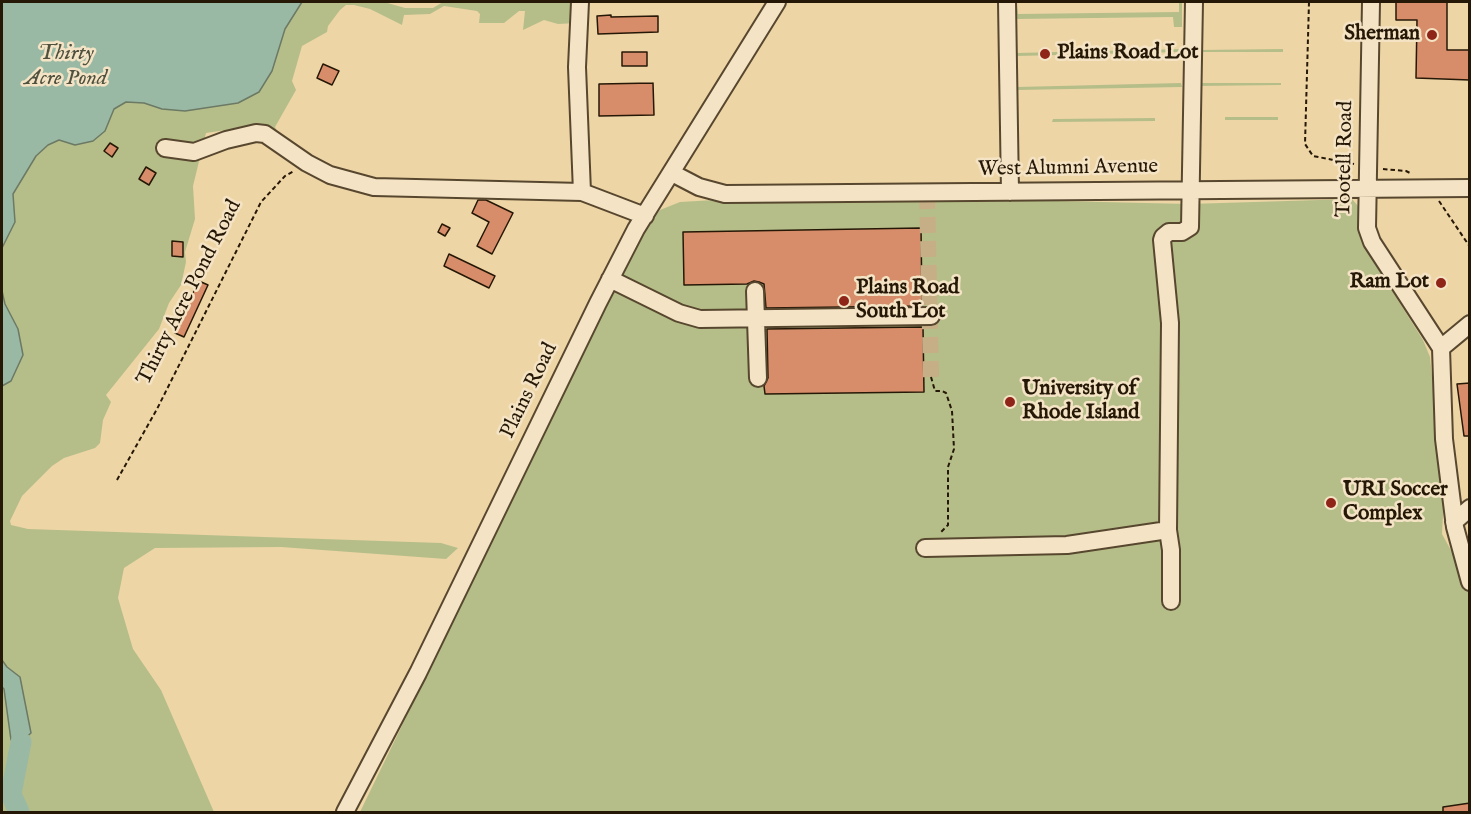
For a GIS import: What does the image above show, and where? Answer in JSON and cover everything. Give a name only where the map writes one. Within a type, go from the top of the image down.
[{"type":"street","points":[[580,2],[577,67],[582,192]]},
{"type":"street","name":"Plains Road","points":[[345,813],[418,673],[610,279],[645,216],[777,2]]},
{"type":"street","points":[[1007,2],[1010,192]]},
{"type":"street","points":[[1171,601],[1171,550],[1168,530],[1170,324],[1162,240],[1165,234],[1182,232],[1190,227],[1194,2]]},
{"type":"street","name":"Tootell Road","points":[[1371,2],[1367,228],[1372,242],[1441,348]]},
{"type":"street","points":[[165,148],[194,152],[226,140],[256,133],[265,134],[307,163],[330,174],[374,187],[582,192],[645,216]]},
{"type":"street","name":"West Alumni Avenue","points":[[672,173],[699,187],[725,194],[1470,188]]},
{"type":"street","points":[[610,279],[679,313],[700,319],[931,316]]},
{"type":"street","points":[[755,291],[758,378]]},
{"type":"street","points":[[1470,324],[1441,348],[1444,439],[1454,522],[1470,582]]},
{"type":"street","points":[[1454,522],[1470,508]]},
{"type":"street","points":[[925,548],[1067,545],[1168,530]]},
{"type":"path","name":"Thirty Acre Pond Road","points":[[117,480],[157,408],[261,202],[285,176],[307,163]]},
{"type":"path","points":[[925,548],[948,525],[948,467],[954,449],[952,411],[946,393],[935,391],[931,377]]},
{"type":"green space","points":[[302,2],[384,2],[405,8],[433,8],[443,2],[577,2],[577,23],[558,24],[544,20],[523,30],[525,11],[519,11],[504,23],[479,23],[480,14],[477,11],[444,6],[430,14],[404,15],[402,25],[370,9],[354,5],[346,5],[340,10],[328,26],[327,32],[302,46],[292,81],[296,90],[275,127],[278,133],[233,129],[206,133],[193,186],[195,219],[185,252],[186,262],[181,285],[169,303],[159,329],[106,395],[111,402],[103,420],[100,443],[95,448],[64,458],[52,466],[22,496],[10,521],[11,525],[28,529],[441,543],[458,548],[446,559],[281,547],[155,548],[124,568],[118,598],[133,649],[161,690],[214,812],[2,812],[2,687],[4,689],[7,667],[2,660],[2,386],[11,381],[18,329],[5,304],[2,291],[2,248],[15,222],[13,194],[36,156],[48,145],[59,140],[75,145],[105,131],[114,109],[126,102],[144,103],[162,109],[272,71],[285,29]]},
{"type":"green space","points":[[1179,3],[1182,3],[1182,27],[1174,27],[1173,17],[1017,19],[1017,28],[1015,28],[1014,4],[1017,4],[1018,14],[1179,12]]},
{"type":"green space","points":[[1181,49],[1181,52],[1017,56],[1017,53]]},
{"type":"green space","points":[[1283,49],[1283,52],[1199,52],[1198,50]]},
{"type":"green space","points":[[1181,83],[1182,87],[1017,90],[1017,87]]},
{"type":"green space","points":[[1196,83],[1281,83],[1281,85],[1197,86]]},
{"type":"green space","points":[[1225,117],[1278,117],[1278,120],[1225,120]]},
{"type":"green space","points":[[1155,118],[1155,121],[1052,122],[1053,119]]},
{"type":"green space","name":"University of Rhode Island","points":[[800,195],[1189,204],[1352,199],[1358,206],[1363,245],[1423,340],[1430,357],[1444,496],[1442,534],[1469,583],[1469,812],[360,812],[642,231],[660,210],[680,202]]},
{"type":"water","name":"Thirty Acre Pond","points":[[2,2],[302,2],[285,29],[272,71],[259,92],[238,103],[185,111],[126,102],[114,109],[105,131],[93,141],[75,145],[59,140],[48,145],[36,156],[13,194],[15,222],[2,248]]},
{"type":"water","points":[[2,291],[5,304],[18,329],[23,355],[11,381],[2,386]]},
{"type":"water","points":[[2,660],[20,677],[31,733],[21,742],[11,740],[2,687]]},
{"type":"building","name":"Sherman","points":[[1396,2],[1447,2],[1447,50],[1470,50],[1470,80],[1416,78],[1417,20],[1396,20]]},
{"type":"building","points":[[611,15],[611,17],[658,16],[658,32],[598,34],[597,16]]},
{"type":"building","points":[[622,52],[647,52],[647,66],[622,66]]},
{"type":"building","points":[[323,64],[339,71],[332,85],[317,78]]},
{"type":"building","points":[[653,83],[654,115],[599,116],[599,84]]},
{"type":"building","points":[[110,143],[118,148],[112,157],[104,151]]},
{"type":"building","points":[[146,167],[156,173],[149,185],[139,179]]},
{"type":"building","points":[[478,200],[486,200],[513,213],[492,254],[477,246],[489,222],[472,213]]},
{"type":"building","points":[[442,224],[450,228],[445,236],[438,232]]},
{"type":"building","points":[[921,228],[922,306],[766,308],[764,284],[759,282],[684,285],[683,232]]},
{"type":"building","points":[[172,241],[183,242],[183,257],[172,256]]},
{"type":"building","points":[[449,254],[495,276],[489,288],[444,266]]},
{"type":"building","points":[[199,281],[208,285],[184,337],[175,333],[183,316],[175,312],[181,299],[188,303]]},
{"type":"building","points":[[923,327],[924,392],[765,394],[764,386],[768,378],[767,329]]},
{"type":"building","points":[[1470,383],[1470,436],[1464,436],[1457,384]]},
{"type":"building","points":[[1470,803],[1470,813],[1443,813],[1443,807]]},
{"type":"waterway","points":[[19,812],[11,794],[21,742]]},
{"type":"tunnel","points":[[927,193],[931,377]]},
{"type":"place","name":"Sherman","points":[[1432,35]]},
{"type":"place","name":"Plains Road Lot","points":[[1045,54]]},
{"type":"place","name":"Ram Lot","points":[[1441,283]]},
{"type":"place","name":"Plains Road South Lot","points":[[844,301]]},
{"type":"place","name":"University of Rhode Island","points":[[1010,402]]},
{"type":"place","name":"URI Soccer Complex","points":[[1331,503]]}]
